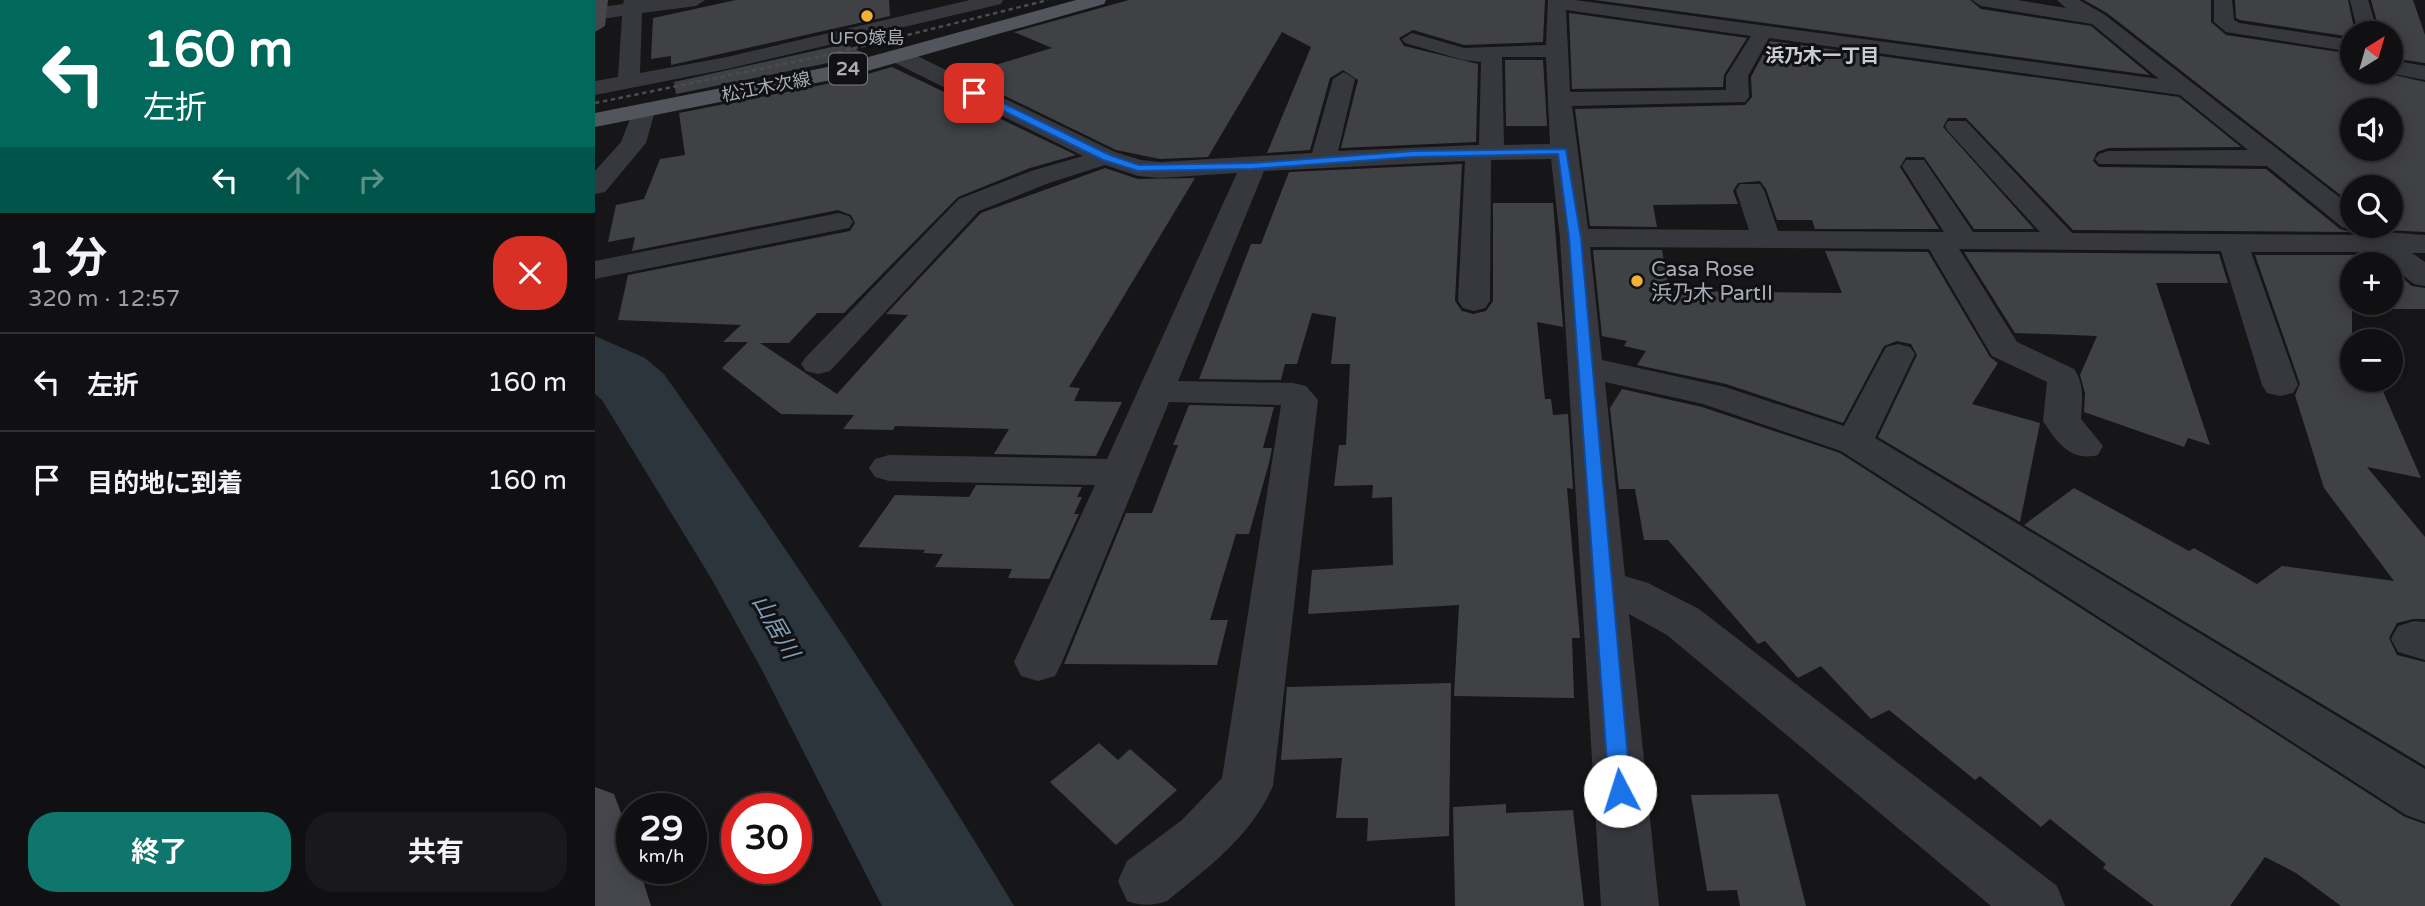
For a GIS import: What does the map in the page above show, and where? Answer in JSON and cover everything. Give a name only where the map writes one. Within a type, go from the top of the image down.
[{"type":"main road","name":"松江木次線","points":[[595,120],[812,78],[1097,0]]},
{"type":"street","points":[[595,26],[599,0]]},
{"type":"street","points":[[595,14],[632,5],[696,0]]},
{"type":"street","points":[[595,88],[956,4],[994,0]]},
{"type":"street","points":[[1981,0],[2098,19]]},
{"type":"street","points":[[2066,0],[2098,19],[2340,212]]},
{"type":"street","points":[[2223,0],[2224,22],[2233,28],[2340,44]]},
{"type":"street","points":[[2359,0],[2365,21]]},
{"type":"street","points":[[1630,906],[1575,238],[1563,151],[1556,51],[1556,1],[2101,80],[2185,89]]},
{"type":"street","points":[[628,82],[632,5]]},
{"type":"street","points":[[1678,20],[1700,5]]},
{"type":"street","points":[[1559,99],[1737,97],[1737,76],[1763,32]]},
{"type":"street","points":[[1412,39],[1463,54],[1556,51]]},
{"type":"street","points":[[1475,301],[1492,59],[1480,54]]},
{"type":"street","points":[[899,56],[1106,157],[1138,168],[1160,170],[1484,152],[1563,151]]},
{"type":"street","points":[[1913,68],[1992,75],[2017,73],[2022,68]]},
{"type":"street","points":[[2403,69],[2425,73]]},
{"type":"street","points":[[1323,161],[1344,79]]},
{"type":"street","points":[[2101,80],[2139,108]]},
{"type":"street","points":[[595,186],[629,150],[643,126],[643,111]]},
{"type":"street","points":[[1957,126],[2064,241]]},
{"type":"street","points":[[818,364],[969,205],[1040,177],[1106,157]]},
{"type":"street","points":[[2108,159],[2272,158]]},
{"type":"street","points":[[1038,662],[1253,166]]},
{"type":"street","points":[[1915,166],[2004,349],[2061,376],[2064,383],[2062,421],[2084,446]]},
{"type":"street","points":[[1750,190],[1766,239]]},
{"type":"street","points":[[595,270],[839,222]]},
{"type":"street","points":[[1575,238],[2233,243],[2340,237]]},
{"type":"street","points":[[2373,238],[2425,277]]},
{"type":"street","points":[[2388,238],[2425,244]]},
{"type":"street","points":[[2233,243],[2280,385]]},
{"type":"street","points":[[1854,442],[1898,354]]},
{"type":"street","points":[[1584,366],[1712,395],[1854,442],[2425,798]]},
{"type":"street","points":[[1147,881],[1214,829],[1233,810],[1247,786],[1300,400],[1293,394],[1155,391]]},
{"type":"street","points":[[889,468],[1119,472]]},
{"type":"street","points":[[1602,586],[1632,594],[1683,622],[2036,906]]},
{"type":"street","points":[[595,812],[622,906]]},
{"type":"water","name":"山居川","points":[[595,336],[645,358],[664,374],[844,637],[1014,906],[882,906],[762,670],[711,578],[602,400],[595,394]]},
{"type":"building","points":[[736,0],[889,0],[890,16],[671,65],[671,56],[651,59],[653,18]]},
{"type":"building","points":[[1129,0],[1545,0],[1543,42],[1464,45],[1413,30],[1399,38],[1404,46],[1478,64],[1476,142],[1341,148],[1358,80],[1343,70],[1330,78],[1310,150],[1267,153],[1311,47],[1282,32],[1208,157],[1160,159],[1116,150],[962,75],[1052,48],[1014,32]]},
{"type":"building","points":[[1595,0],[1970,0],[1981,9],[2091,26],[2150,75]]},
{"type":"building","points":[[2084,0],[2211,0],[2211,22],[2226,35],[2340,52],[2340,84],[2403,84],[2403,77],[2425,82],[2425,232],[2403,231],[2403,175],[2340,175],[2340,195],[2107,13]]},
{"type":"building","points":[[2235,0],[2348,0],[2352,21],[2340,21],[2340,35],[2236,18]]},
{"type":"building","points":[[2371,0],[2413,0],[2425,35],[2425,63],[2403,60],[2403,21],[2377,21]]},
{"type":"building","points":[[1569,13],[1747,38],[1724,75],[1723,87],[1572,89]]},
{"type":"building","points":[[1770,41],[2179,97],[2241,147],[2108,148],[2097,152],[2093,161],[2099,167],[2266,169],[2340,229],[2340,232],[2073,230],[1966,118],[1948,118],[1943,127],[2034,229],[1974,229],[1924,157],[1906,157],[1900,167],[1939,229],[1815,229],[1812,220],[1777,220],[1766,189],[1760,181],[1738,183],[1733,191],[1738,204],[1653,205],[1657,227],[1590,226],[1575,109],[1745,105],[1752,97],[1751,77]]},
{"type":"building","points":[[845,44],[867,55],[676,94],[674,82]]},
{"type":"building","points":[[1505,60],[1543,60],[1547,126],[1506,126]]},
{"type":"building","points":[[892,67],[1076,155],[1030,168],[958,197],[844,313],[817,313],[789,343],[760,343],[837,394],[908,315],[886,314],[981,213],[1105,168],[1138,179],[1195,178],[1069,387],[1080,388],[1074,401],[1122,402],[1096,456],[994,454],[1009,429],[895,426],[893,430],[843,429],[854,415],[781,414],[722,368],[748,342],[723,342],[741,325],[618,320],[628,275],[850,231],[855,223],[851,215],[838,210],[632,251],[635,237],[608,242],[616,205],[644,199],[660,159],[685,155],[679,113],[847,80]]},
{"type":"building","points":[[1462,164],[1455,301],[1462,311],[1473,314],[1486,311],[1493,301],[1493,203],[1553,203],[1563,327],[1537,322],[1545,399],[1551,399],[1553,415],[1568,414],[1573,489],[1567,488],[1580,638],[1572,638],[1574,698],[1454,696],[1459,605],[1308,614],[1312,570],[1393,565],[1392,497],[1372,498],[1373,485],[1334,486],[1339,445],[1346,445],[1350,364],[1331,364],[1336,317],[1312,313],[1297,364],[1285,364],[1281,380],[1199,379],[1251,244],[1261,244],[1289,172]]},
{"type":"building","points":[[1593,250],[1662,250],[1669,291],[1842,293],[1825,251],[1928,252],[1990,357],[1998,363],[1972,404],[2040,423],[2020,522],[1878,437],[1917,355],[1911,344],[1897,341],[1884,346],[1843,423],[1726,384],[1637,365],[1646,351],[1624,346],[1627,341],[1602,336]]},
{"type":"building","points":[[1964,252],[2219,254],[2228,283],[2156,283],[2210,445],[2188,438],[2184,447],[2084,412],[2085,393],[2080,375],[2097,336],[2015,333]]},
{"type":"building","points":[[2255,255],[2340,255],[2340,315],[2352,315],[2352,329],[2340,329],[2340,392],[2383,392],[2421,478],[2367,467],[2425,537],[2425,619],[2397,623],[2389,638],[2397,655],[2425,662],[2425,766],[2024,525],[2074,488],[2189,551],[2194,548],[2257,584],[2282,566],[2394,581],[2324,488],[2295,395],[2300,384]]},
{"type":"building","points":[[2403,279],[2412,286],[2425,288],[2425,309],[2403,309]]},
{"type":"building","points":[[1622,389],[1702,407],[1840,453],[2405,817],[2425,824],[2425,906],[2341,906],[2296,873],[2265,857],[2230,906],[2154,906],[2103,868],[2106,864],[2050,819],[2041,827],[1980,776],[1975,780],[1889,710],[1871,719],[1821,666],[1798,678],[1765,641],[1758,644],[1668,540],[1644,540],[1635,489],[1619,489],[1610,408]]},
{"type":"building","points":[[1189,405],[1274,407],[1263,448],[1272,448],[1249,534],[1236,534],[1210,620],[1228,620],[1217,665],[1064,664],[1126,513],[1152,513],[1178,445],[1173,445]]},
{"type":"building","points":[[976,485],[1082,487],[1077,497],[1082,497],[1074,514],[1079,514],[1049,579],[1008,578],[1012,569],[935,567],[943,554],[923,553],[925,550],[858,547],[895,495],[969,497]]},
{"type":"building","points":[[1451,683],[1449,836],[1367,841],[1368,818],[1336,818],[1342,758],[1281,760],[1287,687]]},
{"type":"building","points":[[1099,743],[1118,760],[1130,749],[1177,790],[1116,845],[1050,782]]},
{"type":"building","points":[[1778,794],[1806,906],[1740,906],[1737,890],[1707,891],[1691,795]]},
{"type":"building","points":[[1506,804],[1506,813],[1573,810],[1584,906],[1455,906],[1453,807]]},
{"type":"railway","points":[[595,103],[823,56],[1048,0]]},
{"type":"place","name":"UFO嫁島","points":[[867,16]]},
{"type":"place","name":"Casa Rose 浜乃木 PartII","points":[[1637,281]]},
{"type":"district","name":"浜乃木一丁目","points":[[1822,56]]},
{"type":"route","points":[[974,93],[1116,162],[1138,168],[1160,170],[1253,166],[1413,154],[1563,151],[1575,238],[1620,791]]}]
